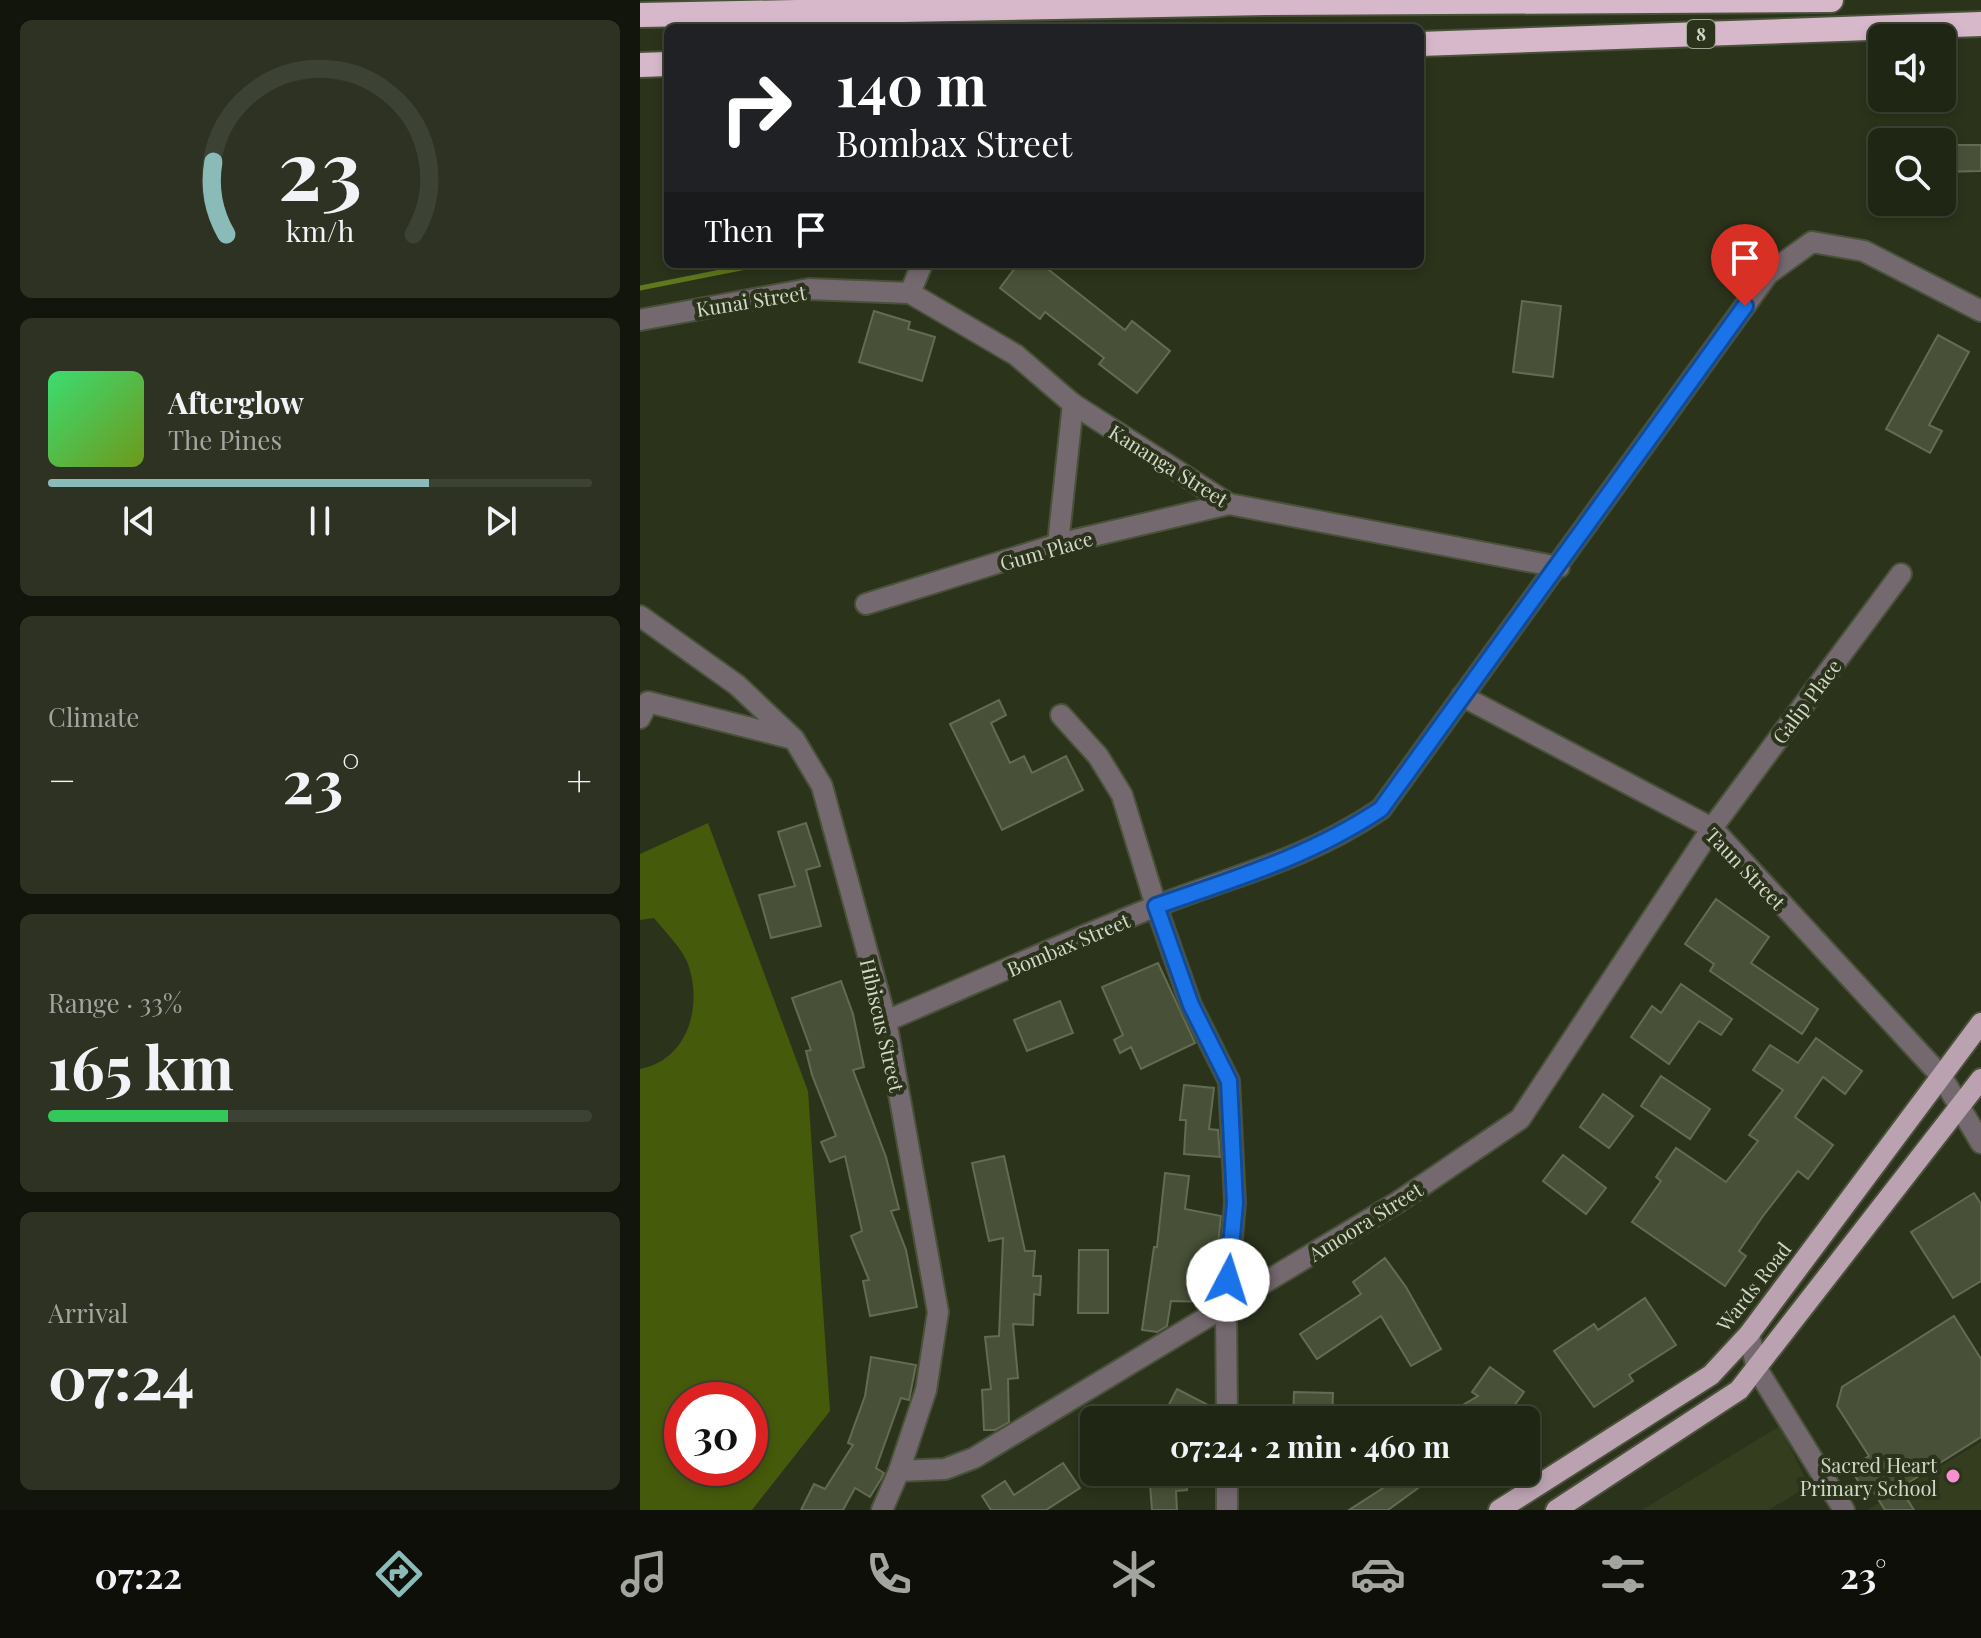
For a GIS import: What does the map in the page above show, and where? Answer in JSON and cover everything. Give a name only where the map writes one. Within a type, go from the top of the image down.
[{"type":"highway","name":"8","points":[[640,15],[1028,4],[1831,0]]},
{"type":"highway","name":"8","points":[[1424,44],[1981,24]]},
{"type":"highway","points":[[640,65],[664,64]]},
{"type":"main road","name":"Wards Road","points":[[1499,1510],[1711,1375],[1749,1334],[1981,1023]]},
{"type":"main road","points":[[1556,1510],[1739,1390],[1981,1079]]},
{"type":"street","name":"Bombax Street","points":[[886,1021],[1156,906],[1291,860],[1339,837],[1381,809],[1768,274],[1812,242],[1864,251],[1981,311]]},
{"type":"street","points":[[910,293],[920,268]]},
{"type":"street","name":"Kunai Street","points":[[640,320],[809,289],[910,293]]},
{"type":"street","name":"Kananga Street","points":[[910,293],[1016,355],[1073,404],[1229,504],[1559,567]]},
{"type":"street","points":[[1058,544],[1073,404]]},
{"type":"street","name":"Gum Place","points":[[866,604],[1058,544],[1229,504]]},
{"type":"street","name":"Galip Place","points":[[1712,828],[1901,574]]},
{"type":"street","name":"Hibiscus Street","points":[[640,616],[737,685],[794,739],[822,786],[886,1021],[938,1312],[926,1390],[899,1471],[882,1510]]},
{"type":"street","name":"Taun Street","points":[[1462,696],[1712,828],[1942,1077],[1981,1143]]},
{"type":"street","points":[[640,718],[648,702],[794,739]]},
{"type":"street","points":[[1061,715],[1098,756],[1122,795],[1191,1005],[1229,1081],[1235,1203],[1226,1305],[1227,1406]]},
{"type":"street","name":"Amoora Street","points":[[899,1471],[945,1469],[974,1458],[1433,1179],[1520,1119],[1712,828]]},
{"type":"street","points":[[1749,1334],[1757,1369],[1844,1510]]},
{"type":"street","points":[[1227,1486],[1227,1510]]},
{"type":"shaded area","points":[[1780,1426],[1809,1486],[1768,1510],[1642,1510]]},
{"type":"shaded area","name":"Sacred Heart Primary School","points":[[1981,1442],[1981,1510],[1867,1510]]},
{"type":"green space","points":[[708,823],[808,1091],[830,1411],[752,1510],[640,1510],[640,1069],[670,1055],[680,1043],[688,1029],[694,997],[688,964],[682,952],[654,918],[640,920],[640,854]]},
{"type":"building","points":[[1956,145],[1981,145],[1981,171],[1956,172]]},
{"type":"building","points":[[1015,268],[1050,268],[1125,330],[1132,321],[1170,351],[1137,393],[1099,364],[1104,358],[1045,312],[1040,319],[1000,288]]},
{"type":"building","points":[[1522,301],[1561,306],[1553,377],[1513,372]]},
{"type":"building","points":[[874,311],[910,322],[908,329],[935,337],[922,381],[859,362]]},
{"type":"building","points":[[1938,335],[1969,352],[1929,425],[1942,431],[1930,453],[1886,429]]},
{"type":"building","points":[[999,700],[1006,715],[991,723],[1010,763],[1024,756],[1032,773],[1066,756],[1083,790],[1002,830],[950,724]]},
{"type":"building","points":[[806,823],[820,866],[806,870],[821,926],[771,938],[759,895],[795,886],[778,832]]},
{"type":"building","points":[[1716,899],[1769,937],[1751,963],[1818,1009],[1802,1034],[1710,971],[1714,964],[1685,944]]},
{"type":"building","points":[[1158,963],[1195,1043],[1141,1069],[1131,1047],[1120,1053],[1114,1040],[1123,1035],[1102,987]]},
{"type":"building","points":[[841,981],[853,1014],[864,1067],[853,1070],[886,1157],[899,1209],[891,1211],[906,1250],[917,1307],[870,1316],[863,1281],[869,1280],[851,1236],[862,1231],[845,1156],[830,1162],[821,1142],[836,1136],[812,1075],[806,1051],[811,1050],[792,998]]},
{"type":"building","points":[[1681,984],[1732,1019],[1721,1035],[1699,1021],[1669,1064],[1631,1037],[1652,1006],[1661,1013]]},
{"type":"building","points":[[1060,1001],[1073,1033],[1027,1051],[1014,1020]]},
{"type":"building","points":[[1816,1038],[1862,1071],[1845,1094],[1823,1077],[1795,1117],[1833,1145],[1808,1179],[1798,1171],[1763,1216],[1739,1251],[1746,1256],[1725,1286],[1632,1222],[1661,1181],[1656,1177],[1676,1148],[1726,1182],[1758,1141],[1749,1135],[1783,1090],[1753,1070],[1770,1045],[1798,1063]]},
{"type":"building","points":[[1661,1076],[1710,1109],[1690,1139],[1641,1106]]},
{"type":"building","points":[[1184,1085],[1214,1088],[1209,1129],[1218,1130],[1220,1157],[1184,1154],[1186,1120],[1180,1120]]},
{"type":"building","points":[[1603,1094],[1633,1116],[1609,1148],[1580,1127]]},
{"type":"building","points":[[1563,1155],[1606,1188],[1586,1214],[1543,1181]]},
{"type":"building","points":[[1004,1156],[1025,1251],[1035,1251],[1033,1276],[1041,1276],[1040,1295],[1034,1294],[1033,1325],[1013,1324],[1018,1378],[1008,1379],[1009,1422],[995,1430],[984,1430],[982,1390],[991,1389],[985,1337],[999,1336],[1003,1238],[989,1241],[972,1163]]},
{"type":"building","points":[[1165,1173],[1189,1176],[1185,1209],[1221,1216],[1212,1299],[1207,1302],[1171,1301],[1167,1326],[1157,1332],[1142,1330],[1154,1247],[1157,1247]]},
{"type":"building","points":[[1974,1193],[1981,1204],[1981,1281],[1953,1298],[1911,1232]]},
{"type":"building","points":[[1079,1250],[1108,1250],[1108,1313],[1078,1313]]},
{"type":"building","points":[[1385,1258],[1406,1287],[1441,1349],[1411,1366],[1381,1316],[1317,1359],[1300,1334],[1361,1294],[1353,1282]]},
{"type":"building","points":[[1645,1298],[1676,1345],[1629,1375],[1633,1381],[1594,1407],[1554,1351],[1594,1324],[1598,1330]]},
{"type":"building","points":[[1954,1316],[1981,1359],[1981,1437],[1900,1488],[1914,1510],[1885,1510],[1873,1491],[1867,1495],[1850,1468],[1869,1456],[1837,1406],[1842,1387]]},
{"type":"building","points":[[871,1357],[916,1365],[909,1400],[901,1398],[876,1468],[884,1473],[870,1497],[855,1488],[843,1510],[801,1510],[814,1484],[825,1489],[853,1445],[848,1443],[865,1396]]},
{"type":"building","points":[[1490,1367],[1524,1392],[1514,1406],[1461,1406],[1478,1396],[1472,1392]]},
{"type":"building","points":[[1177,1389],[1210,1406],[1168,1406]]},
{"type":"building","points":[[1294,1392],[1333,1393],[1333,1406],[1294,1406]]},
{"type":"building","points":[[1063,1463],[1080,1488],[1046,1510],[991,1510],[982,1496],[1005,1481],[1014,1495]]},
{"type":"building","points":[[1150,1486],[1187,1486],[1187,1490],[1176,1491],[1177,1510],[1152,1510]]},
{"type":"building","points":[[1382,1486],[1421,1486],[1388,1510],[1349,1510],[1383,1488]]},
{"type":"waterway","points":[[640,288],[741,268]]},
{"type":"place","name":"Sacred Heart Primary School","points":[[1953,1476]]},
{"type":"route","points":[[1228,1280],[1235,1203],[1229,1081],[1191,1005],[1156,906],[1291,860],[1339,837],[1381,809],[1745,306]]}]
